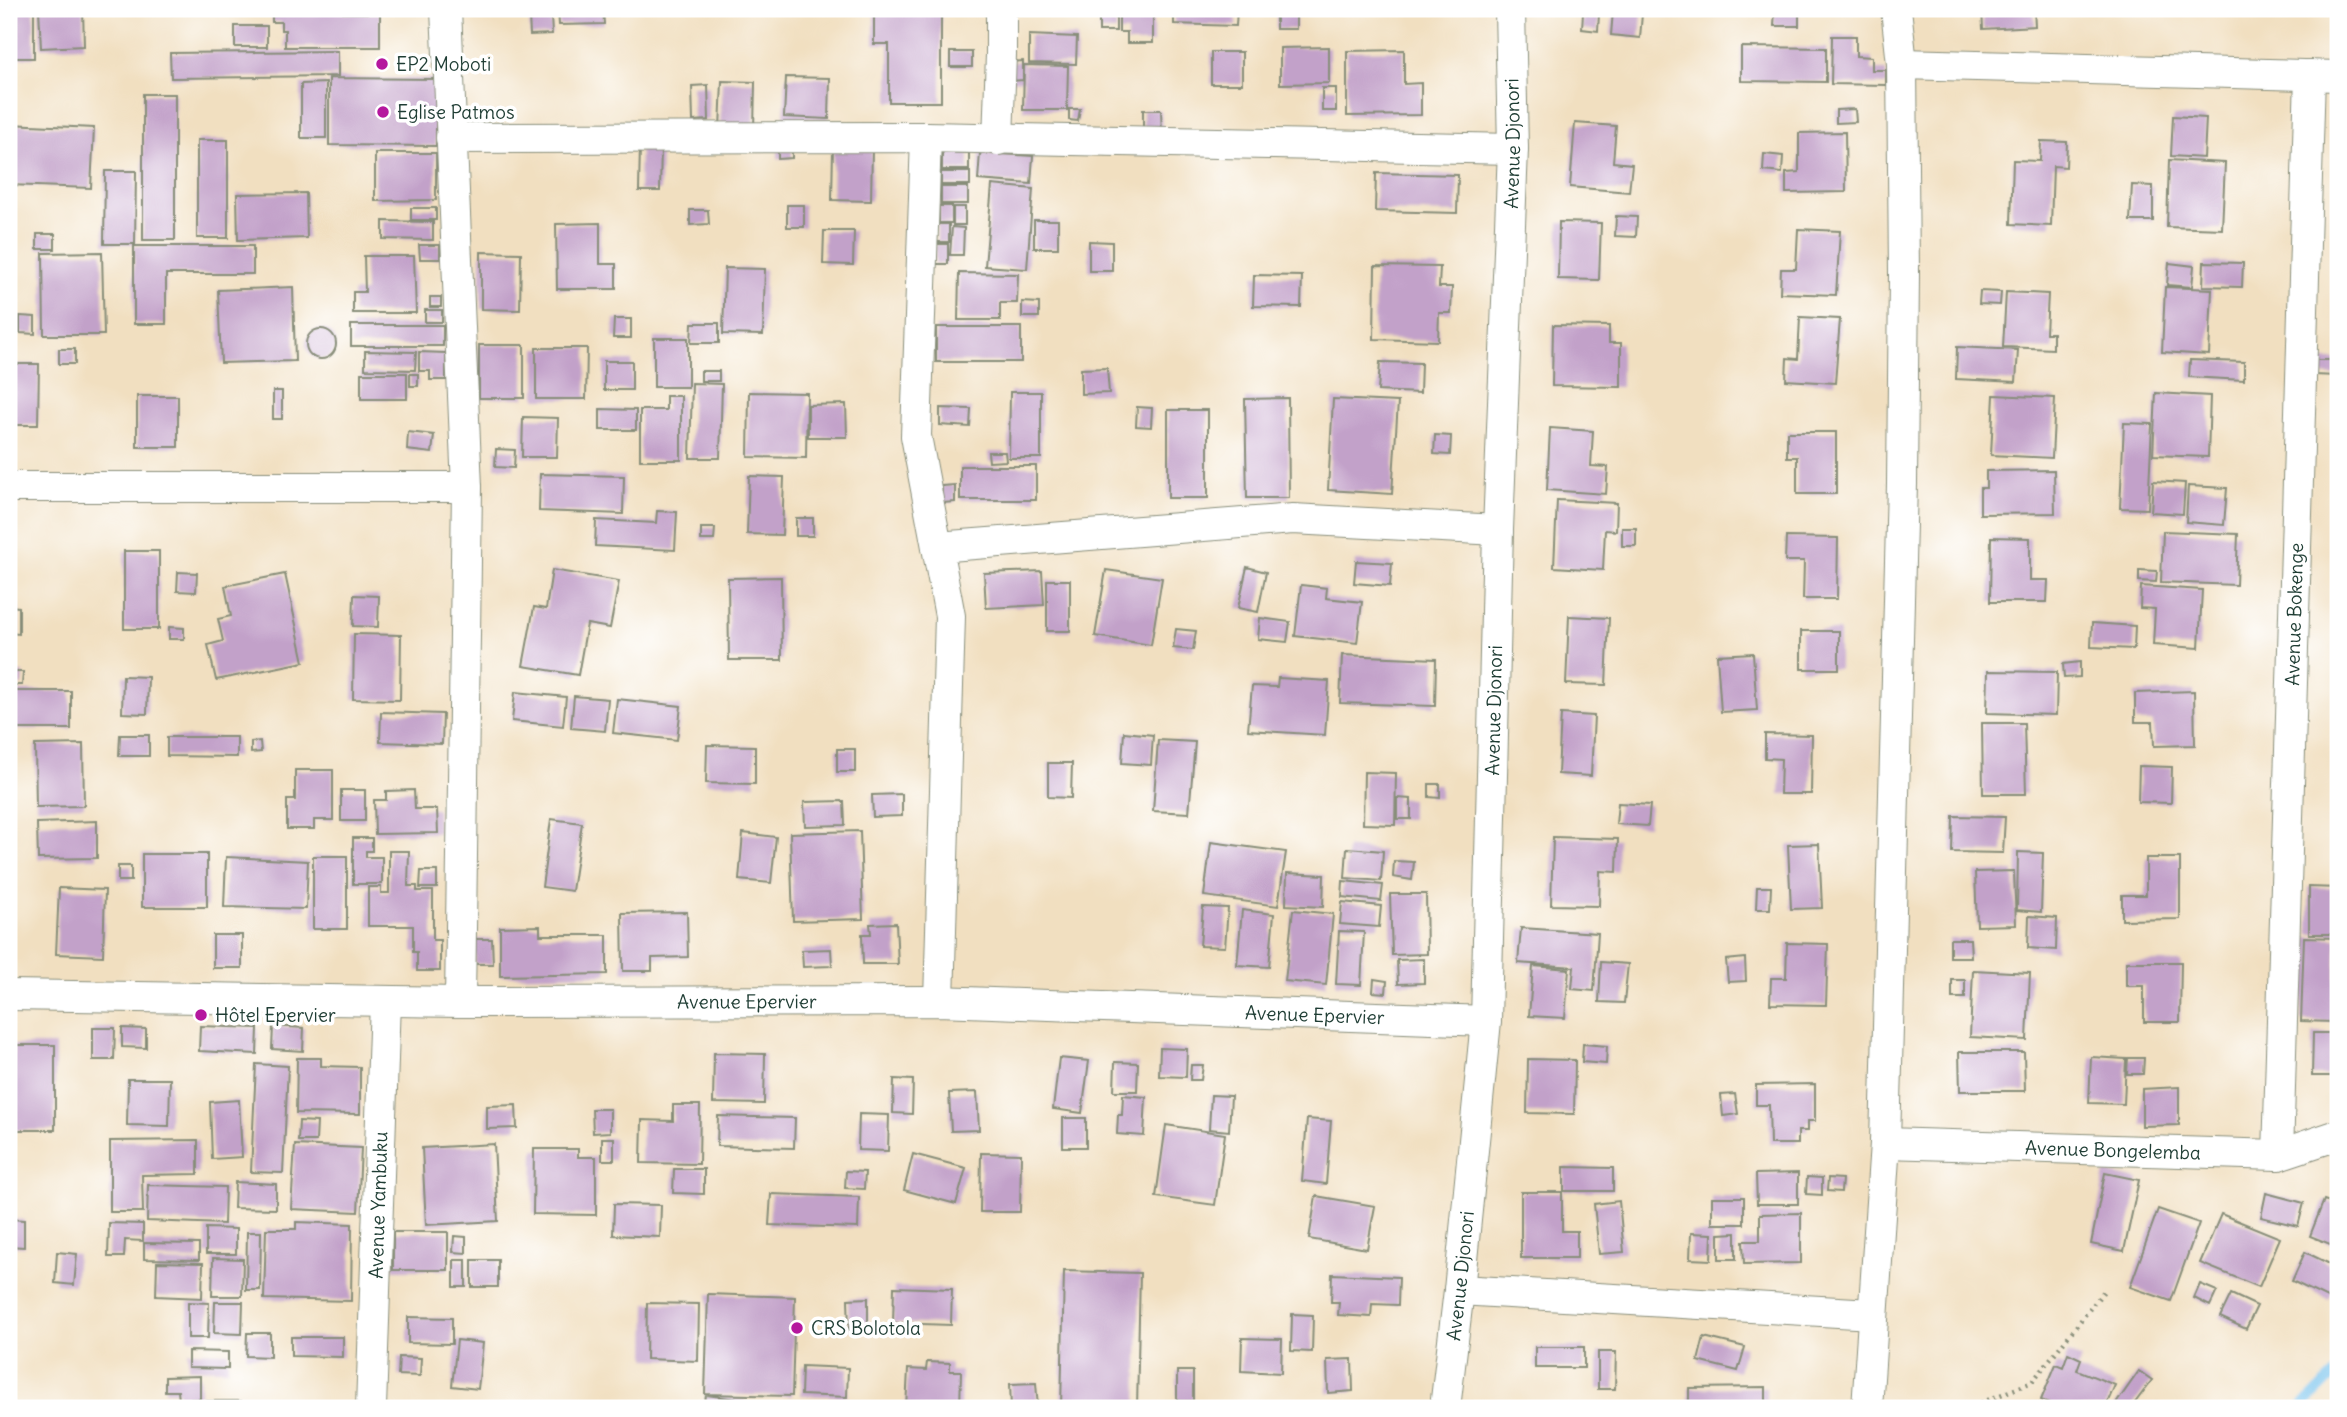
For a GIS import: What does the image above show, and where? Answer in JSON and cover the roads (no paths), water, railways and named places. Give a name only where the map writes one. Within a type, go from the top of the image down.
[{"type":"street","points":[[446,9],[467,487],[460,1002]]},
{"type":"street","points":[[998,140],[1001,9]]},
{"type":"street","name":"Avenue Djonori","points":[[1445,1408],[1486,1021],[1498,530],[1513,149],[1510,9]]},
{"type":"street","points":[[1867,1408],[1885,1143],[1902,484],[1902,64],[1896,9]]},
{"type":"street","points":[[1902,64],[2324,76]]},
{"type":"street","name":"Avenue Bokenge","points":[[2278,1155],[2324,76]]},
{"type":"street","points":[[450,138],[926,138],[1513,149]]},
{"type":"street","points":[[926,138],[916,436],[950,616],[939,1001]]},
{"type":"street","points":[[9,487],[467,487]]},
{"type":"street","points":[[937,547],[1293,519],[1498,530]]},
{"type":"street","name":"Avenue Epervier","points":[[9,995],[460,1002],[939,1001],[1486,1021]]},
{"type":"street","name":"Avenue Yambuku","points":[[371,1408],[386,1001]]},
{"type":"street","name":"Avenue Bongelemba","points":[[1885,1143],[2278,1155],[2338,1135]]},
{"type":"street","points":[[1459,1290],[1872,1314]]},
{"type":"waterway","points":[[2301,1408],[2338,1371]]},
{"type":"place","name":"EP2 Moboti","points":[[382,64]]},
{"type":"place","name":"Eglise Patmos","points":[[383,112]]},
{"type":"place","name":"Hôtel Epervier","points":[[201,1015]]},
{"type":"place","name":"CRS Bolotola","points":[[797,1328]]}]
